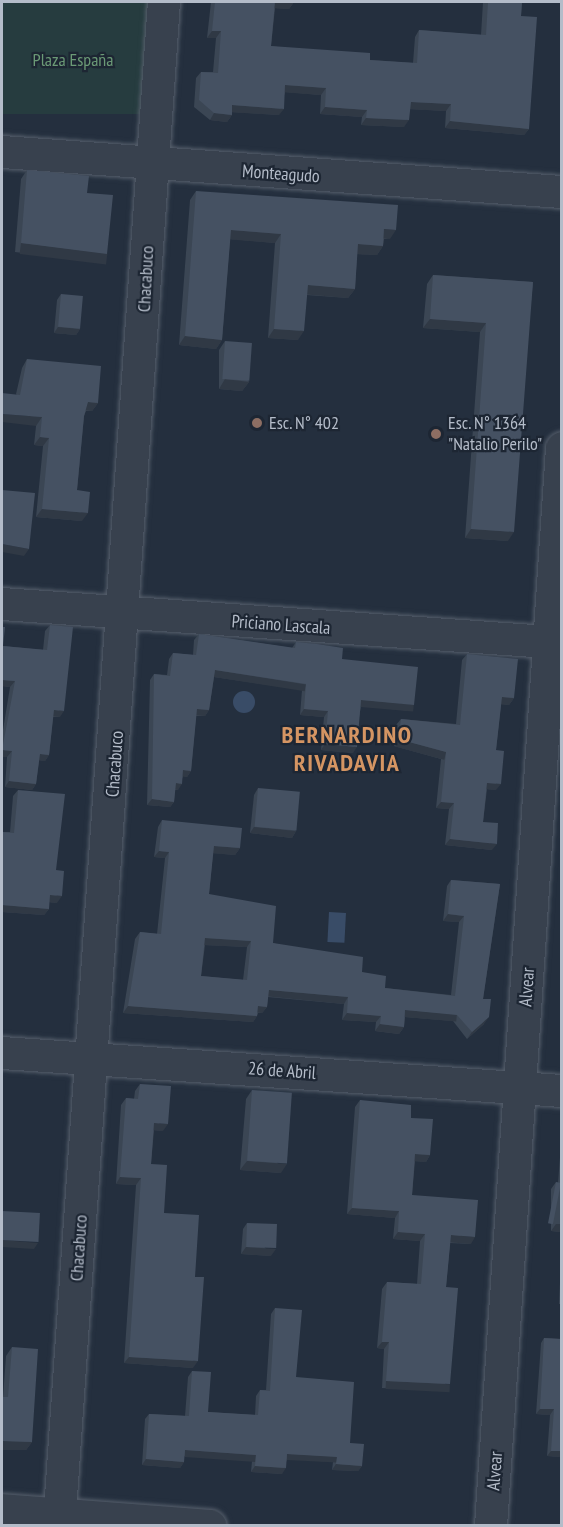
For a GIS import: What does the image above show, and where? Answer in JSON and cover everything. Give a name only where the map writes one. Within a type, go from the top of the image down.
[{"type":"street","name":"Chacabuco","points":[[60,1520],[126,615],[164,2]]},
{"type":"street","name":"Monteagudo","points":[[2,152],[153,165],[561,192]]},
{"type":"street","name":"Alvear","points":[[491,1526],[520,1088],[556,643],[561,448]]},
{"type":"street","name":"Priciano Lascala","points":[[2,604],[126,615],[556,643]]},
{"type":"street","name":"26 de Abril","points":[[2,1053],[561,1091]]},
{"type":"street","points":[[2,1510],[60,1520],[210,1526]]},
{"type":"green space","name":"Plaza España","points":[[2,2],[148,2],[148,114],[2,114]]},
{"type":"water","points":[[240,691],[248,691],[255,698],[255,706],[248,713],[240,713],[233,706],[233,698]]},
{"type":"water","points":[[329,912],[346,913],[344,943],[327,942]]},
{"type":"building","points":[[215,2],[275,2],[271,46],[370,53],[370,60],[417,63],[419,30],[486,35],[488,2],[522,2],[521,16],[537,17],[529,129],[450,121],[451,104],[411,102],[409,120],[366,118],[367,110],[325,107],[326,88],[285,85],[284,109],[232,105],[232,115],[214,113],[199,100],[201,72],[218,73],[221,31],[212,31]]},
{"type":"building","points":[[27,170],[89,176],[87,193],[113,195],[107,254],[21,243]]},
{"type":"building","points":[[196,191],[398,205],[396,230],[384,229],[383,246],[358,244],[355,289],[308,285],[304,331],[274,329],[281,234],[231,230],[222,340],[185,336]]},
{"type":"building","points":[[433,275],[533,282],[514,532],[471,529],[486,323],[430,319]]},
{"type":"building","points":[[61,294],[83,296],[80,329],[58,327]]},
{"type":"building","points":[[225,341],[252,343],[249,381],[222,379]]},
{"type":"building","points":[[27,359],[101,366],[98,403],[88,402],[84,416],[77,490],[90,492],[88,513],[42,509],[49,438],[40,437],[42,417],[2,414],[2,393],[20,395]]},
{"type":"building","points":[[2,490],[35,493],[29,549],[2,544]]},
{"type":"building","points":[[50,625],[73,627],[64,711],[54,710],[49,755],[40,754],[36,784],[9,781],[12,751],[2,750],[15,681],[2,680],[2,627],[5,627],[3,646],[47,650]]},
{"type":"building","points":[[199,634],[295,648],[296,642],[317,644],[343,648],[342,659],[418,667],[414,705],[361,700],[357,747],[325,744],[328,711],[304,709],[306,684],[215,670],[209,710],[197,709],[191,771],[183,770],[182,784],[176,783],[174,802],[152,799],[154,674],[170,676],[173,653],[196,655]]},
{"type":"building","points":[[467,654],[518,659],[514,698],[502,697],[496,750],[504,751],[501,784],[487,783],[483,822],[498,823],[497,844],[450,839],[454,803],[441,802],[446,752],[398,739],[401,719],[460,725]]},
{"type":"building","points":[[258,788],[300,792],[296,831],[255,827]]},
{"type":"building","points":[[18,790],[65,794],[56,870],[64,871],[62,896],[50,895],[49,909],[2,905],[2,832],[14,833]]},
{"type":"building","points":[[162,820],[242,828],[240,848],[214,846],[209,894],[276,906],[273,943],[363,957],[362,972],[386,976],[385,988],[455,996],[464,916],[448,914],[451,880],[500,884],[483,999],[491,999],[489,1017],[472,1032],[457,1015],[405,1010],[404,1027],[380,1024],[381,1016],[347,1013],[348,997],[269,990],[267,1007],[258,1006],[257,1016],[128,1006],[140,932],[161,934],[169,852],[159,851]],"holes":[[[205,938],[251,941],[247,980],[201,976]]]},
{"type":"building","points":[[140,1084],[171,1086],[168,1124],[154,1123],[151,1164],[167,1165],[164,1213],[199,1215],[195,1277],[204,1277],[198,1361],[129,1357],[141,1178],[120,1177],[126,1098],[138,1099]]},
{"type":"building","points":[[252,1090],[292,1093],[287,1164],[247,1161]]},
{"type":"building","points":[[360,1100],[411,1105],[411,1118],[433,1119],[430,1155],[415,1154],[412,1195],[478,1200],[475,1237],[451,1235],[446,1287],[458,1288],[450,1384],[386,1381],[389,1342],[382,1342],[387,1282],[421,1284],[425,1234],[398,1232],[399,1211],[352,1208]]},
{"type":"building","points":[[556,1182],[561,1183],[553,1224],[548,1223]]},
{"type":"building","points":[[2,1211],[40,1213],[38,1242],[2,1240]]},
{"type":"building","points":[[247,1223],[277,1224],[276,1248],[246,1247]]},
{"type":"building","points":[[275,1308],[302,1310],[296,1377],[354,1382],[350,1443],[364,1444],[362,1466],[336,1464],[337,1457],[287,1454],[286,1468],[255,1466],[256,1455],[185,1450],[184,1462],[146,1459],[149,1414],[189,1416],[192,1371],[211,1372],[208,1412],[258,1415],[260,1390],[270,1391]]},
{"type":"building","points":[[544,1338],[561,1339],[561,1451],[551,1451],[554,1409],[540,1409]]},
{"type":"building","points":[[12,1347],[38,1349],[32,1442],[2,1441],[2,1397],[8,1397]]},
{"type":"place","name":"Esc. N° 402","points":[[257,423]]},
{"type":"place","name":"Esc. N° 1364 \"Natalio Perilo\"","points":[[436,434]]},
{"type":"district","name":"BERNARDINO RIVADAVIA","points":[[347,749]]}]
